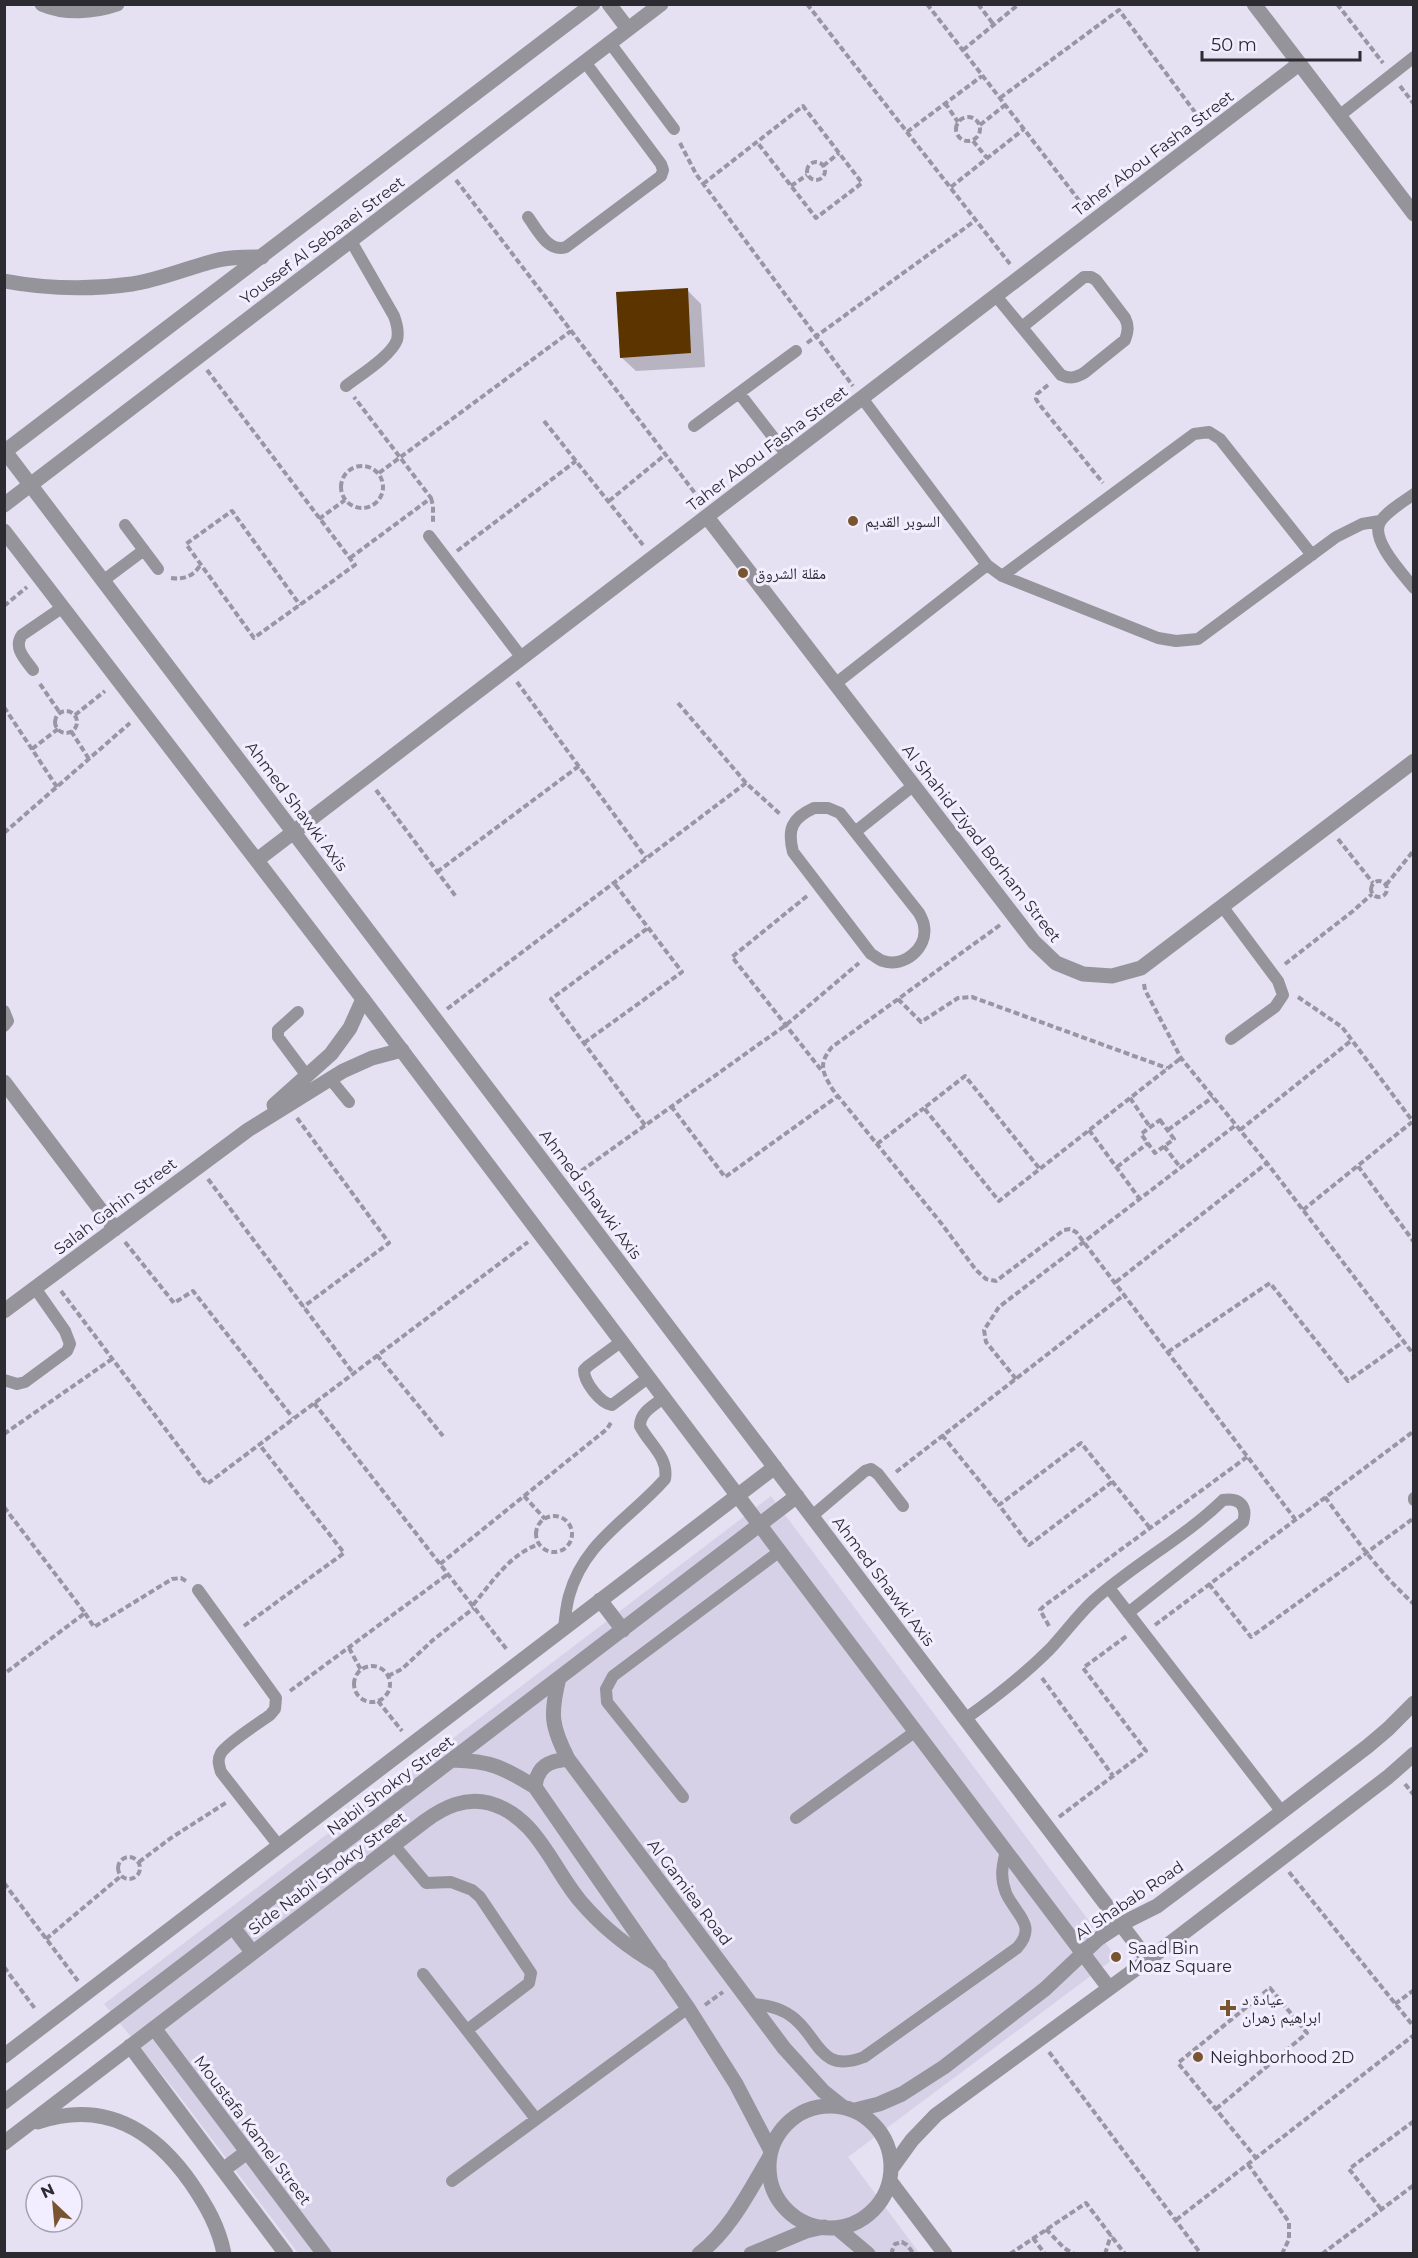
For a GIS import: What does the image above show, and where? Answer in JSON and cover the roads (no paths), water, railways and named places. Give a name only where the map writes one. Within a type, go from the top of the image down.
[{"type":"street","points":[[42,4],[74,11],[103,9],[117,4]]},
{"type":"street","name":"Youssef Al Sebaaei Street","points":[[5,451],[593,4]]},
{"type":"street","points":[[609,4],[628,29]]},
{"type":"street","name":"Youssef Al Sebaaei Street","points":[[4,505],[661,4]]},
{"type":"street","points":[[1254,4],[1413,214]]},
{"type":"street","name":"Taher Abou Fasha Street","points":[[257,860],[1299,64]]},
{"type":"street","points":[[4,281],[33,287],[83,289],[133,284],[208,262],[262,257]]},
{"type":"street","name":"Ahmed Shawki Axis","points":[[5,451],[1148,1959]]},
{"type":"street","name":"Al Shahid Ziyad Borham Street","points":[[709,515],[835,684],[1034,942],[1056,963],[1083,974],[1112,976],[1141,968],[1413,761]]},
{"type":"street","points":[[4,531],[402,1050],[1109,1988]]},
{"type":"street","name":"Salah Gahin Street","points":[[248,1130],[331,1054],[350,1028],[363,999]]},
{"type":"street","name":"Salah Gahin Street","points":[[4,1311],[248,1130],[372,1058],[402,1050]]},
{"type":"street","points":[[4,1082],[115,1229]]},
{"type":"street","name":"Nabil Shokry Street","points":[[4,2056],[775,1467]]},
{"type":"street","name":"Nabil Shokry Street","points":[[4,2102],[797,1497]]},
{"type":"street","points":[[600,1600],[623,1629]]},
{"type":"street","name":"Al Gamiea Road","points":[[559,1678],[552,1706],[555,1734],[568,1759],[802,2070],[823,2091],[849,2109]]},
{"type":"street","name":"Al Shabab Road","points":[[849,2109],[879,2104],[924,2082],[1046,1989],[1082,1953],[1120,1924],[1157,1906],[1368,1746],[1413,1703]]},
{"type":"street","points":[[751,2253],[806,2231],[853,2224],[866,2217],[885,2194],[891,2175],[912,2140],[936,2115],[1279,1860],[1388,1777],[1413,1754]]},
{"type":"street","points":[[535,1787],[540,1770],[547,1763],[568,1759]]},
{"type":"street","points":[[453,1760],[481,1761],[509,1771],[535,1787],[661,1966],[736,2084],[770,2155],[769,2174],[772,2189],[779,2202],[801,2221],[830,2228],[868,2253]]},
{"type":"street","name":"Side Nabil Shokry Street","points":[[4,2143],[442,1809],[462,1802],[483,1802],[503,1807],[520,1818],[593,1916],[625,1944],[661,1966]]},
{"type":"street","points":[[233,1927],[252,1953]]},
{"type":"street","name":"Moustafa Kamel Street","points":[[154,2028],[324,2253]]},
{"type":"street","points":[[130,2046],[284,2252]]},
{"type":"street","points":[[699,2253],[712,2243],[733,2216],[770,2155],[780,2131],[797,2115],[812,2108],[827,2105],[849,2109],[870,2120],[882,2134],[890,2151],[891,2175],[945,2253]]},
{"type":"street","points":[[26,2126],[55,2116],[84,2114],[113,2119],[140,2131],[164,2149],[200,2196],[214,2222],[224,2253]]},
{"type":"street","points":[[223,2170],[248,2152]]},
{"type":"lane","points":[[610,43],[674,129]]},
{"type":"lane","points":[[1339,116],[1413,57]]},
{"type":"lane","points":[[528,217],[547,243],[560,249],[566,247],[661,176],[663,170],[661,164],[585,62]]},
{"type":"lane","points":[[346,386],[391,350],[397,339],[398,327],[351,241]]},
{"type":"lane","points":[[996,296],[1061,375],[1068,378],[1077,377],[1125,340],[1128,333],[1125,318],[1096,280],[1084,278],[1022,327]]},
{"type":"lane","points":[[694,426],[796,351]]},
{"type":"lane","points":[[739,393],[787,455]]},
{"type":"lane","points":[[862,398],[987,565],[1002,576],[1158,638],[1176,641],[1198,639],[1352,528],[1380,521],[1413,495]]},
{"type":"lane","points":[[1002,576],[1194,434],[1209,432],[1220,439],[1312,555]]},
{"type":"lane","points":[[1380,521],[1378,529],[1381,544],[1413,588]]},
{"type":"lane","points":[[125,525],[158,569]]},
{"type":"lane","points":[[429,536],[522,658]]},
{"type":"lane","points":[[104,580],[144,550]]},
{"type":"lane","points":[[835,684],[987,565]]},
{"type":"lane","points":[[33,670],[18,648],[18,641],[22,635],[63,607]]},
{"type":"lane","points":[[855,832],[914,785]]},
{"type":"lane","points":[[814,808],[828,808],[840,813],[855,832],[919,913],[925,927],[923,942],[914,955],[900,962],[884,961],[871,954],[793,852],[789,839],[792,825],[801,814],[814,808]]},
{"type":"lane","points":[[1222,906],[1282,987],[1282,995],[1275,1007],[1232,1039]]},
{"type":"lane","points":[[4,1011],[8,1021],[4,1026]]},
{"type":"lane","points":[[298,1012],[278,1030],[278,1037],[307,1076]]},
{"type":"lane","points":[[331,1080],[348,1102]]},
{"type":"lane","points":[[4,1380],[17,1384],[25,1382],[67,1351],[70,1344],[65,1331],[35,1288]]},
{"type":"lane","points":[[622,1341],[584,1371],[587,1380],[602,1401],[612,1405],[649,1377]]},
{"type":"lane","points":[[564,1629],[568,1597],[580,1567],[598,1541],[665,1479],[667,1470],[664,1460],[640,1426],[643,1413],[664,1397]]},
{"type":"lane","points":[[812,1515],[871,1469],[884,1481],[903,1506]]},
{"type":"lane","points":[[965,1719],[996,1697],[1033,1665],[1076,1618],[1109,1588],[1223,1500],[1231,1498],[1244,1506],[1246,1514],[1244,1522],[1128,1613]]},
{"type":"lane","points":[[683,1797],[607,1702],[606,1689],[613,1676],[780,1551]]},
{"type":"lane","points":[[1109,1588],[1282,1812]]},
{"type":"lane","points":[[198,1590],[276,1698],[276,1709],[220,1754],[218,1763],[221,1772],[279,1846]]},
{"type":"lane","points":[[796,1818],[916,1731]]},
{"type":"lane","points":[[394,1845],[426,1883],[451,1882],[471,1890],[480,1897],[531,1973],[529,1983],[467,2030]]},
{"type":"lane","points":[[751,2004],[766,2005],[793,2017],[827,2057],[839,2062],[852,2062],[864,2057],[1017,1948],[1024,1940],[1026,1929],[1023,1918],[1007,1895],[1003,1882],[1001,1868],[1006,1851]]},
{"type":"lane","points":[[423,1974],[536,2119]]},
{"type":"lane","points":[[452,2181],[536,2119],[690,2012]]},
{"type":"place","name":"السوبر القديم","points":[[853,521]]},
{"type":"place","name":"مقلة الشروق","points":[[743,573]]},
{"type":"place","name":"Saad Bin Moaz Square","points":[[1116,1957]]},
{"type":"place","name":"عيادة د ابراهيم زهران","points":[[1228,2008]]},
{"type":"place","name":"Neighborhood 2D","points":[[1198,2057]]}]
